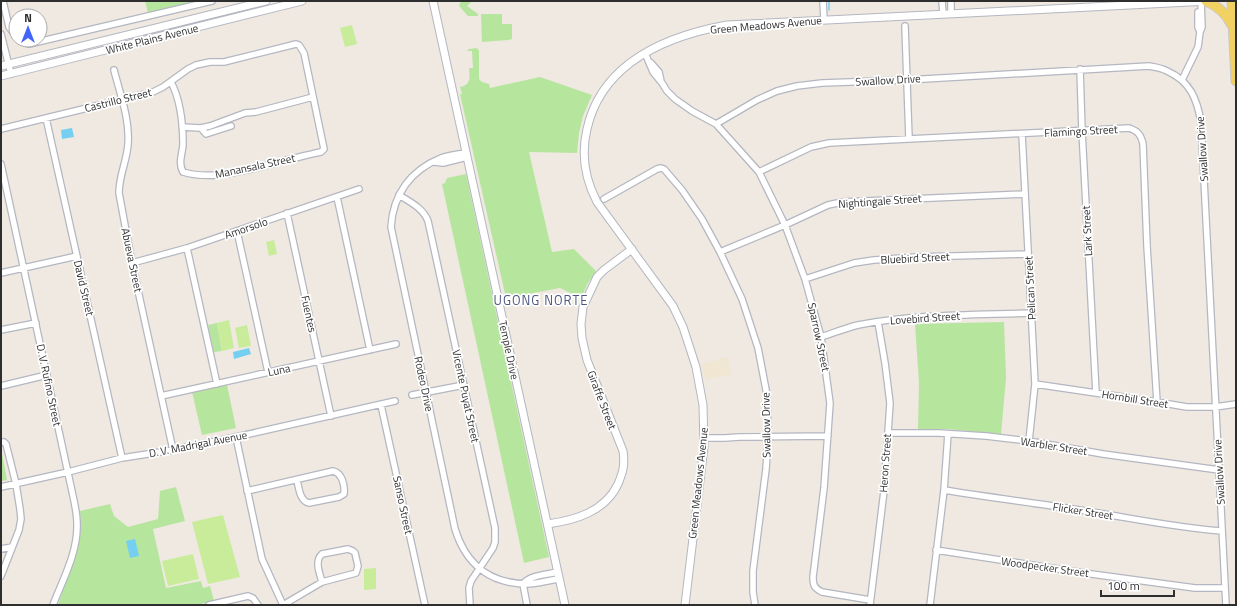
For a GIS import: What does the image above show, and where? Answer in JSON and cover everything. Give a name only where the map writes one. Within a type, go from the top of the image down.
[{"type":"main road","points":[[1203,1],[1219,8],[1230,19],[1233,26]]},
{"type":"main road","points":[[1232,1],[1236,81]]},
{"type":"street","points":[[3,1],[8,23]]},
{"type":"street","points":[[48,40],[212,1]]},
{"type":"street","name":"White Plains Avenue","points":[[5,65],[266,1]]},
{"type":"street","name":"White Plains Avenue","points":[[1,76],[302,1]]},
{"type":"street","name":"Temple Drive","points":[[433,1],[565,605]]},
{"type":"street","points":[[823,1],[824,20]]},
{"type":"street","points":[[942,1],[943,14]]},
{"type":"street","points":[[950,1],[951,14]]},
{"type":"street","points":[[1182,80],[1198,47],[1202,27],[1203,1]]},
{"type":"street","name":"Green Meadows Avenue","points":[[685,605],[704,436],[701,387],[691,348],[673,306],[597,202],[586,174],[584,156],[585,139],[590,117],[603,90],[615,75],[645,53],[678,37],[727,25],[1212,1]]},
{"type":"street","points":[[248,5],[250,14]]},
{"type":"street","points":[[905,26],[910,139]]},
{"type":"street","points":[[1,34],[5,65],[11,74]]},
{"type":"street","name":"Castrillo Street","points":[[1,128],[153,92],[196,65],[210,62],[224,62],[296,44],[299,45],[304,53],[313,98]]},
{"type":"street","name":"Sparrow Street","points":[[645,53],[649,62],[659,72],[662,83],[667,91],[675,99],[692,111],[716,124],[759,172],[785,225],[805,279],[820,337],[830,403],[824,488],[813,584],[816,589],[822,592],[870,603]]},
{"type":"street","name":"Swallow Drive","points":[[716,124],[757,100],[777,91],[797,86],[822,83],[907,80],[1149,66],[1167,71],[1182,80],[1193,95],[1198,107],[1201,122],[1226,605]]},
{"type":"street","name":"Abueva Street","points":[[114,70],[126,114],[128,144],[119,182],[119,193],[132,263],[173,450]]},
{"type":"street","name":"Lark Street","points":[[1080,70],[1096,393]]},
{"type":"street","name":"Manansala Street","points":[[171,82],[179,102],[182,127],[183,146],[180,163],[181,169],[183,172],[189,174],[215,176],[234,173],[321,152],[324,149],[313,98]]},
{"type":"street","points":[[182,127],[201,128],[245,113],[256,112],[313,98]]},
{"type":"street","name":"David Street","points":[[46,118],[122,458]]},
{"type":"street","points":[[201,128],[206,134],[231,126]]},
{"type":"street","name":"Flamingo Street","points":[[759,172],[811,146],[829,143],[1129,128],[1136,130],[1141,137],[1143,144],[1147,246],[1157,402]]},
{"type":"street","name":"Pelican Street","points":[[1022,134],[1035,384],[1029,441]]},
{"type":"street","name":"Rodeo Drive","points":[[467,155],[434,162],[419,170],[413,176],[395,203],[391,220],[392,235],[461,547],[479,568],[492,577],[504,582],[523,584]]},
{"type":"street","name":"D. V. Rufino Street","points":[[1,164],[76,511],[77,530],[73,554],[53,605]]},
{"type":"street","name":"Swallow Drive","points":[[604,198],[657,169],[664,169],[682,190],[702,219],[720,252],[742,299],[758,348],[766,395],[768,437],[766,469],[753,571],[753,592],[755,605]]},
{"type":"street","name":"Amorsolo","points":[[132,263],[187,248],[359,189]]},
{"type":"street","name":"Nightingale Street","points":[[720,252],[828,205],[842,202],[1025,194]]},
{"type":"street","name":"Vicente Puyat Street","points":[[399,195],[422,210],[428,220],[496,535],[493,548],[471,581],[469,588],[470,605]]},
{"type":"street","points":[[337,196],[370,350]]},
{"type":"street","name":"Fuentes","points":[[286,213],[331,416]]},
{"type":"street","points":[[237,231],[268,372]]},
{"type":"street","points":[[187,248],[217,384]]},
{"type":"street","name":"Giraffe Street","points":[[548,524],[578,518],[594,510],[614,493],[624,470],[623,451],[587,360],[581,327],[583,307],[597,277],[632,249]]},
{"type":"street","name":"Bluebird Street","points":[[805,279],[854,263],[874,260],[916,257],[1028,254]]},
{"type":"street","points":[[1,273],[77,256]]},
{"type":"street","name":"Lovebird Street","points":[[820,337],[856,326],[878,322],[960,315],[1031,314]]},
{"type":"street","name":"Heron Street","points":[[870,603],[884,491],[890,403],[886,363],[878,322]]},
{"type":"street","points":[[1,330],[36,323]]},
{"type":"street","name":"Luna","points":[[161,396],[396,344]]},
{"type":"street","points":[[1,386],[47,375]]},
{"type":"street","name":"Hornbill Street","points":[[1035,384],[1187,407],[1215,407],[1236,404]]},
{"type":"street","points":[[412,395],[464,385]]},
{"type":"street","name":"D. V. Madrigal Avenue","points":[[1,487],[122,458],[173,450],[236,437],[396,401]]},
{"type":"street","name":"Sanso Street","points":[[381,404],[425,605]]},
{"type":"street","name":"Warbler Street","points":[[888,434],[948,434],[986,436],[1029,441],[1103,454],[1219,470]]},
{"type":"street","points":[[930,605],[944,490],[948,434]]},
{"type":"street","points":[[704,436],[828,436]]},
{"type":"street","points":[[236,437],[262,559],[283,605],[322,582],[356,573],[358,566],[355,553],[348,549],[322,554],[319,557],[318,562],[322,582]]},
{"type":"street","points":[[1,442],[6,444],[16,484],[21,519],[19,530],[1,576]]},
{"type":"street","points":[[247,491],[333,472],[336,472],[341,476],[344,494],[340,497],[306,503],[302,498],[297,480]]},
{"type":"street","name":"Flicker Street","points":[[944,490],[1092,512],[1196,530],[1222,531]]},
{"type":"street","points":[[1,549],[12,547]]},
{"type":"street","name":"Woodpecker Street","points":[[936,550],[1076,572],[1195,588],[1225,588]]},
{"type":"street","points":[[527,605],[523,584],[526,580],[531,578],[558,576]]},
{"type":"street","points":[[209,605],[248,596],[253,598],[258,605]]},
{"type":"shaded area","points":[[727,357],[731,374],[706,380],[701,364]]},
{"type":"green space","points":[[145,1],[197,1],[148,13]]},
{"type":"green space","points":[[461,1],[472,1],[467,6],[478,14],[478,16],[468,16],[459,6]]},
{"type":"green space","points":[[481,14],[502,14],[502,24],[512,24],[512,39],[482,42]]},
{"type":"green space","points":[[352,25],[357,44],[345,47],[340,28]]},
{"type":"green space","points":[[477,48],[479,51],[479,79],[482,82],[489,84],[490,88],[540,77],[592,95],[583,116],[579,133],[577,153],[529,152],[552,252],[574,249],[596,271],[581,298],[560,288],[506,298],[460,94],[462,94],[460,87],[464,86],[469,80],[469,68],[473,68],[472,51],[467,51],[469,49]]},
{"type":"green space","points":[[466,174],[549,557],[524,563],[442,184],[445,183],[447,178]]},
{"type":"green space","points":[[274,240],[277,254],[269,256],[266,242]]},
{"type":"green space","points":[[229,320],[234,348],[222,351],[217,323]]},
{"type":"green space","points":[[1004,322],[1006,378],[1001,434],[948,429],[918,429],[919,383],[915,324]]},
{"type":"green space","points":[[217,323],[222,351],[214,352],[208,325]]},
{"type":"green space","points":[[247,325],[251,346],[239,348],[235,328]]},
{"type":"green space","points":[[227,385],[236,428],[202,435],[192,392]]},
{"type":"green space","points":[[1,448],[7,480],[1,481]]},
{"type":"green space","points":[[176,487],[185,521],[153,529],[166,588],[201,581],[203,588],[210,586],[214,601],[196,605],[58,605],[78,547],[81,528],[80,511],[110,504],[114,516],[128,527],[158,519],[160,491]]},
{"type":"green space","points":[[223,515],[240,577],[208,584],[192,522]]},
{"type":"green space","points":[[193,554],[199,579],[168,586],[162,561]]},
{"type":"green space","points":[[376,568],[376,589],[364,590],[364,569]]},
{"type":"water","points":[[72,128],[74,137],[62,139],[61,130]]},
{"type":"water","points":[[249,348],[251,354],[234,359],[233,352]]},
{"type":"water","points":[[135,539],[139,556],[130,558],[126,541]]},
{"type":"waterway","points":[[829,1],[829,10]]},
{"type":"district","name":"UGONG NORTE","points":[[541,300]]}]
